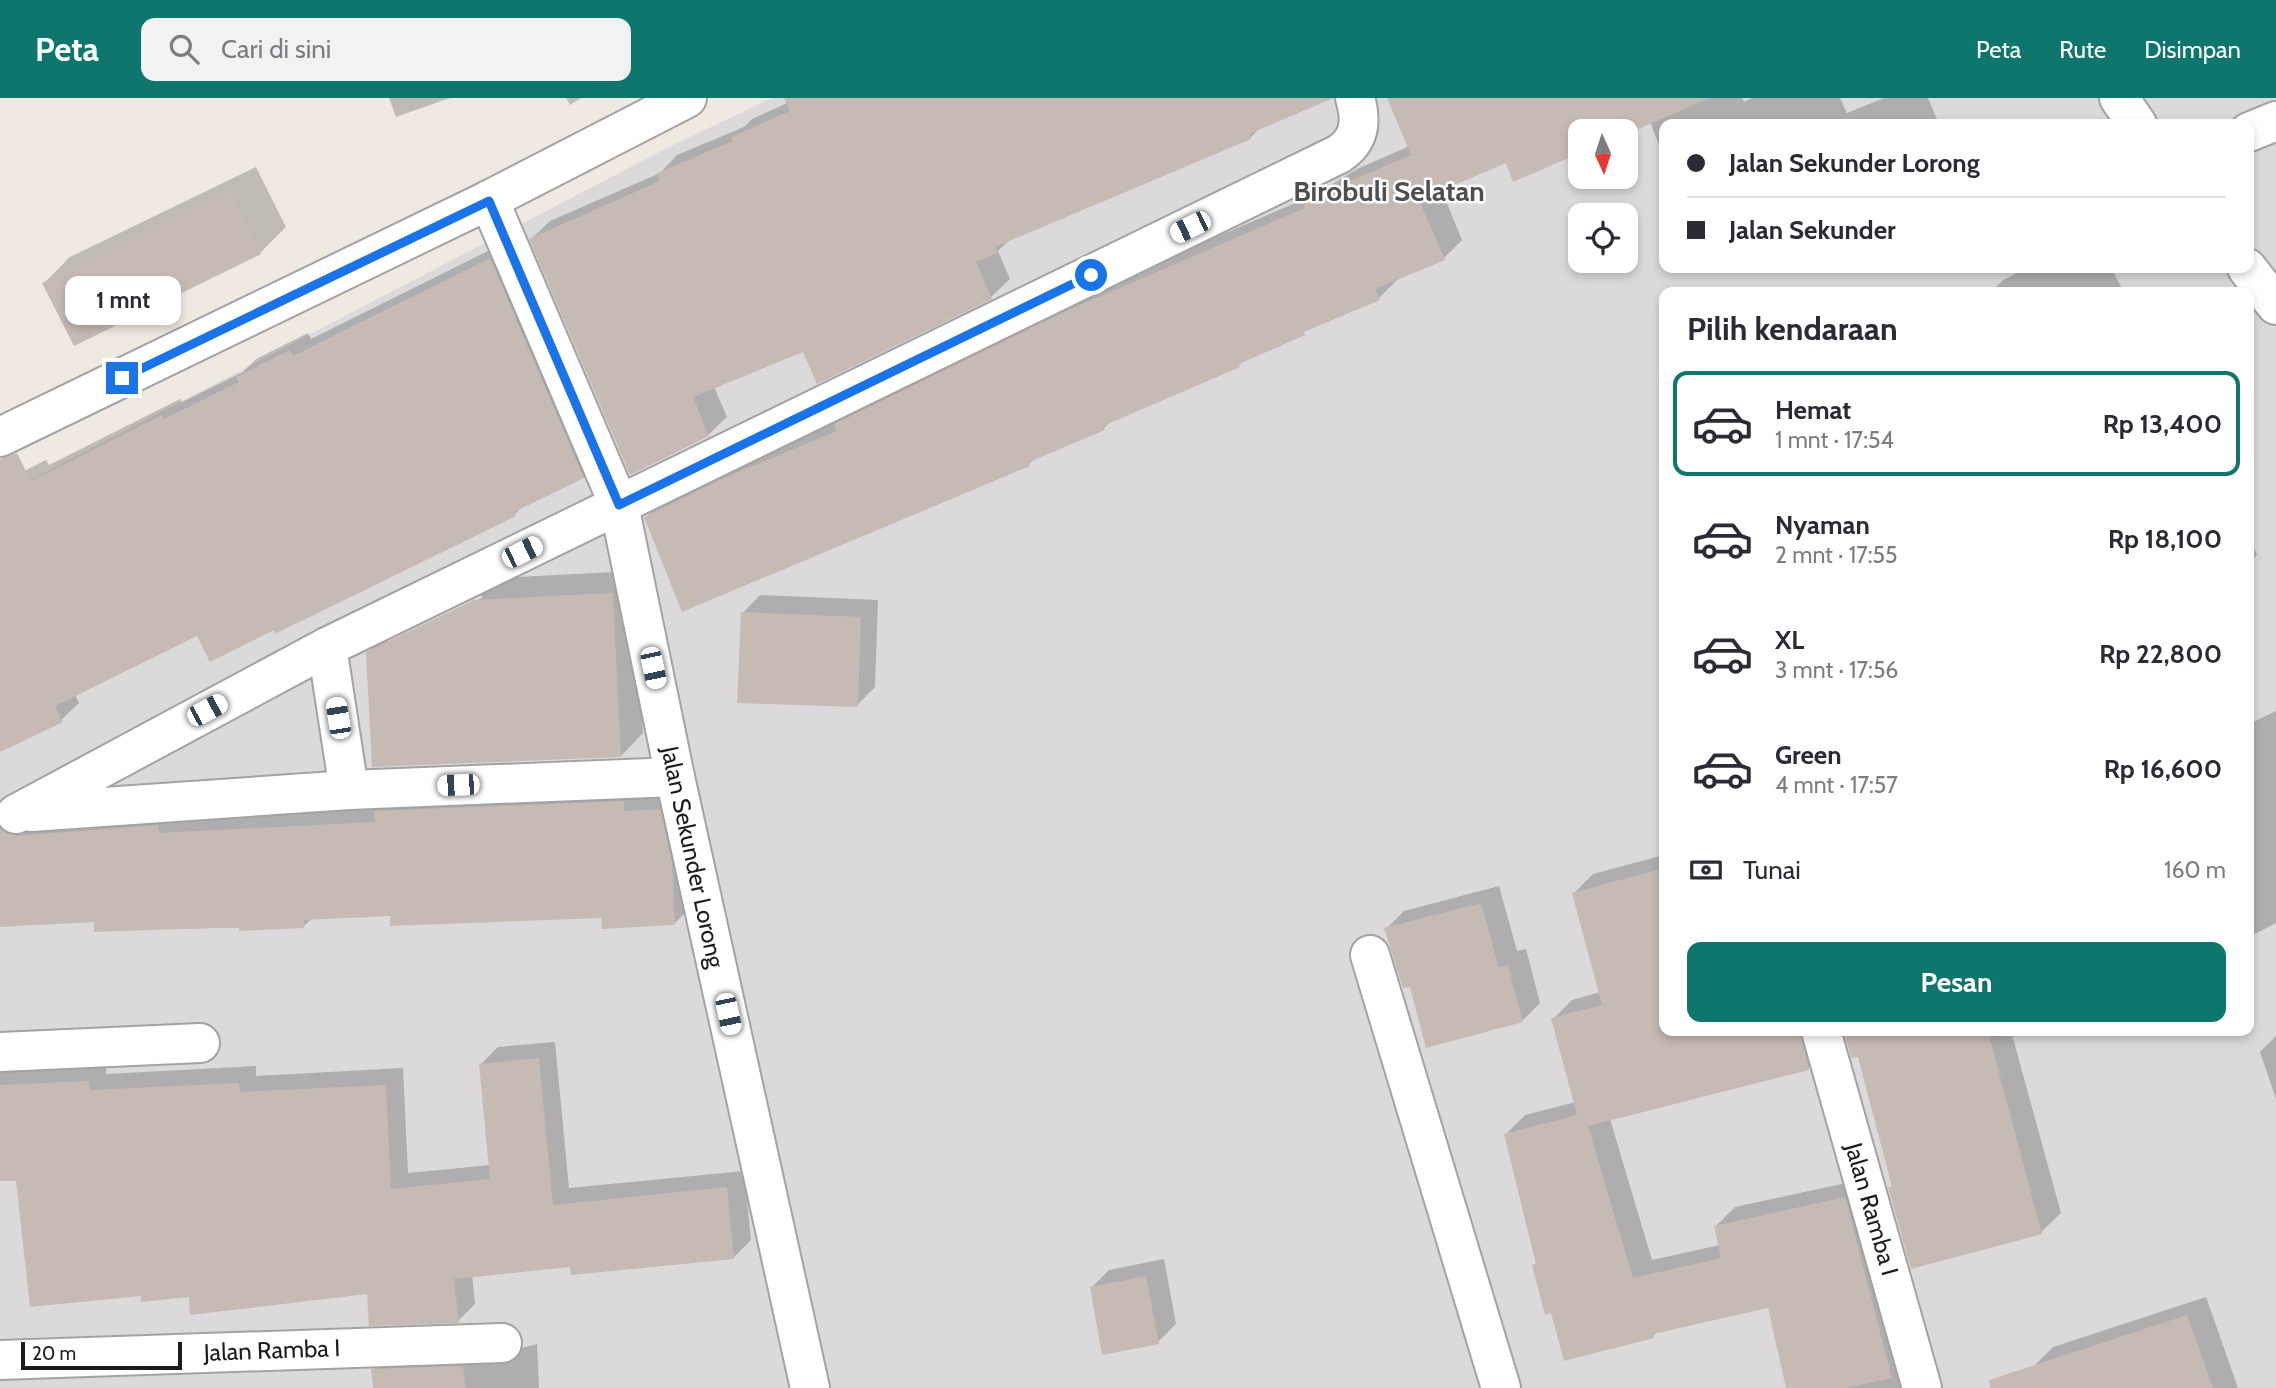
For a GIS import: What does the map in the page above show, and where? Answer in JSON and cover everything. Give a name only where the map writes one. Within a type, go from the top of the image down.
[{"type":"street","points":[[0,437],[489,201],[687,98]]},
{"type":"street","points":[[8,810],[327,647],[1339,154],[1349,148],[1358,133],[1360,121],[1355,98]]},
{"type":"street","points":[[2119,98],[2134,119]]},
{"type":"street","points":[[2254,129],[2276,121]]},
{"type":"street","name":"Jalan Sekunder Lorong","points":[[489,201],[619,505],[675,777],[810,1388]]},
{"type":"street","points":[[2251,273],[2276,305]]},
{"type":"street","points":[[327,647],[349,790]]},
{"type":"street","points":[[8,810],[349,790],[675,777]]},
{"type":"street","points":[[1370,955],[1502,1388]]},
{"type":"street","name":"Jalan Ramba I","points":[[1822,1036],[1922,1388]]},
{"type":"street","points":[[0,1052],[200,1043]]},
{"type":"street","name":"Jalan Ramba I","points":[[0,1360],[502,1343]]},
{"type":"shaded area","points":[[772,98],[2276,98],[2276,1388],[0,1388],[0,496],[665,149]]},
{"type":"building","points":[[784,98],[1334,98],[1249,134],[1251,139],[995,247],[998,253],[976,262],[992,299],[817,384],[803,352],[693,397],[709,436],[630,475],[529,239],[660,181],[657,173],[733,141],[731,137],[790,111]]},
{"type":"building","points":[[1387,98],[1710,98],[1638,129],[1638,119],[1568,119],[1568,158],[1513,182],[1506,163],[1419,200],[1445,260],[1375,289],[1380,300],[1304,332],[1305,335],[1239,364],[1240,367],[1103,426],[1105,430],[1029,462],[1030,466],[682,612],[644,517],[726,477],[837,431],[834,424],[1066,311],[1305,208],[1303,205],[1338,191],[1336,187],[1411,155]]},
{"type":"building","points":[[230,191],[261,254],[74,346],[42,283]]},
{"type":"building","points":[[490,258],[584,478],[514,512],[516,516],[275,634],[274,630],[210,662],[197,636],[55,706],[63,722],[0,752],[0,459],[17,453],[31,481],[162,415],[164,419],[239,382],[236,377],[290,350],[293,356]]},
{"type":"building","points":[[613,593],[621,757],[372,767],[366,652],[474,600]]},
{"type":"building","points":[[741,612],[861,617],[858,707],[737,703]]},
{"type":"building","points":[[624,801],[624,811],[660,809],[672,863],[675,925],[602,929],[601,918],[390,926],[390,916],[304,920],[304,928],[239,931],[239,927],[94,932],[94,922],[0,927],[0,829],[16,836],[158,825],[159,833],[375,822],[374,811]]},
{"type":"building","points":[[1659,869],[1659,1036],[1801,1036],[1809,1070],[1588,1126],[1633,1278],[1721,1258],[1714,1226],[1845,1197],[1892,1378],[1846,1388],[1786,1388],[1768,1308],[1653,1334],[1654,1338],[1564,1361],[1551,1313],[1545,1315],[1532,1265],[1536,1264],[1504,1134],[1577,1115],[1551,1018],[1602,1005],[1572,893]]},
{"type":"building","points":[[1481,903],[1499,968],[1508,965],[1523,1022],[1426,1048],[1410,987],[1403,988],[1384,928]]},
{"type":"building","points":[[1845,1036],[1989,1036],[2042,1234],[1911,1269],[1888,1187],[1892,1187],[1858,1057],[1851,1058]]},
{"type":"building","points":[[539,1058],[553,1205],[727,1187],[734,1259],[571,1275],[570,1267],[454,1279],[459,1323],[369,1326],[367,1294],[190,1315],[189,1297],[141,1302],[141,1296],[30,1307],[16,1181],[0,1181],[0,1085],[89,1081],[90,1090],[239,1083],[240,1092],[386,1085],[391,1189],[490,1179],[479,1064]]},
{"type":"building","points":[[1146,1276],[1159,1344],[1102,1355],[1090,1287]]},
{"type":"building","points":[[2187,1315],[2213,1388],[1990,1388],[1989,1380]]},
{"type":"building","points":[[463,1366],[466,1388],[373,1388],[371,1369]]},
{"type":"district","name":"Birobuli Selatan","points":[[1389,191]]},
{"type":"route","points":[[122,378],[489,201],[619,505],[1091,275]]}]
